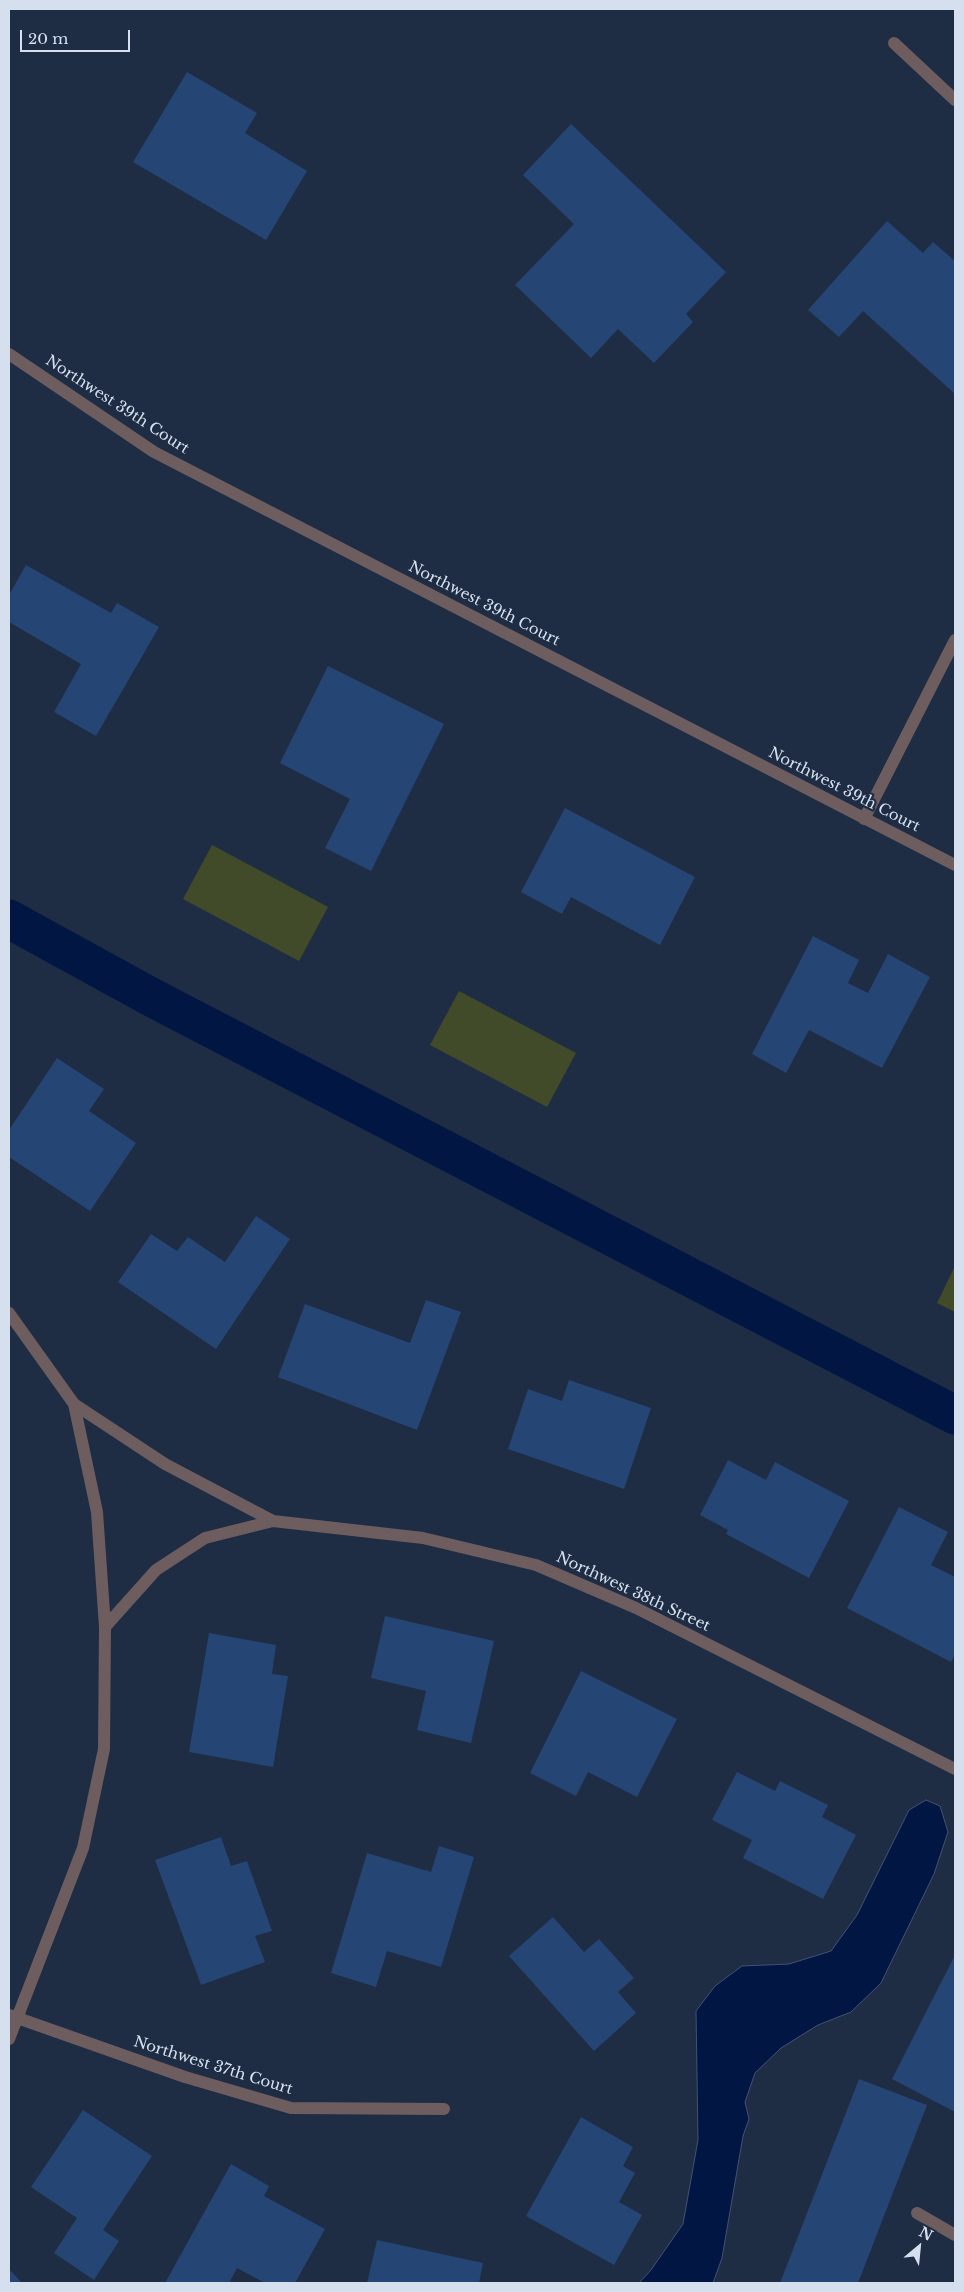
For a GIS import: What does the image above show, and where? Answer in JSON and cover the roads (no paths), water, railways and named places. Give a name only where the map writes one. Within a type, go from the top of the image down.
[{"type":"street","points":[[894,43],[955,100]]},
{"type":"street","name":"Northwest 39th Court","points":[[9,354],[154,452],[955,865]]},
{"type":"street","points":[[864,819],[955,640]]},
{"type":"street","name":"Northwest 38th Street","points":[[9,1313],[74,1404],[165,1464],[273,1521]]},
{"type":"street","name":"Northwest 38th Street","points":[[74,1404],[96,1512],[104,1628]]},
{"type":"street","name":"Northwest 38th Street","points":[[104,1628],[156,1570],[205,1538],[273,1521],[423,1538],[536,1565],[636,1608],[955,1769]]},
{"type":"street","points":[[9,2040],[13,2018],[83,1848],[104,1749],[104,1628]]},
{"type":"street","name":"Northwest 37th Court","points":[[13,2018],[185,2077],[291,2108],[444,2109]]},
{"type":"street","points":[[917,2213],[955,2235]]},
{"type":"water","points":[[926,1800],[940,1806],[948,1832],[934,1874],[881,1983],[851,2012],[818,2025],[781,2048],[755,2073],[745,2102],[749,2119],[743,2136],[722,2258],[713,2283],[639,2283],[651,2270],[683,2224],[698,2140],[696,2011],[715,1986],[742,1966],[789,1964],[831,1951],[857,1915],[909,1810]]},
{"type":"waterway","points":[[9,919],[151,997],[955,1415]]}]
